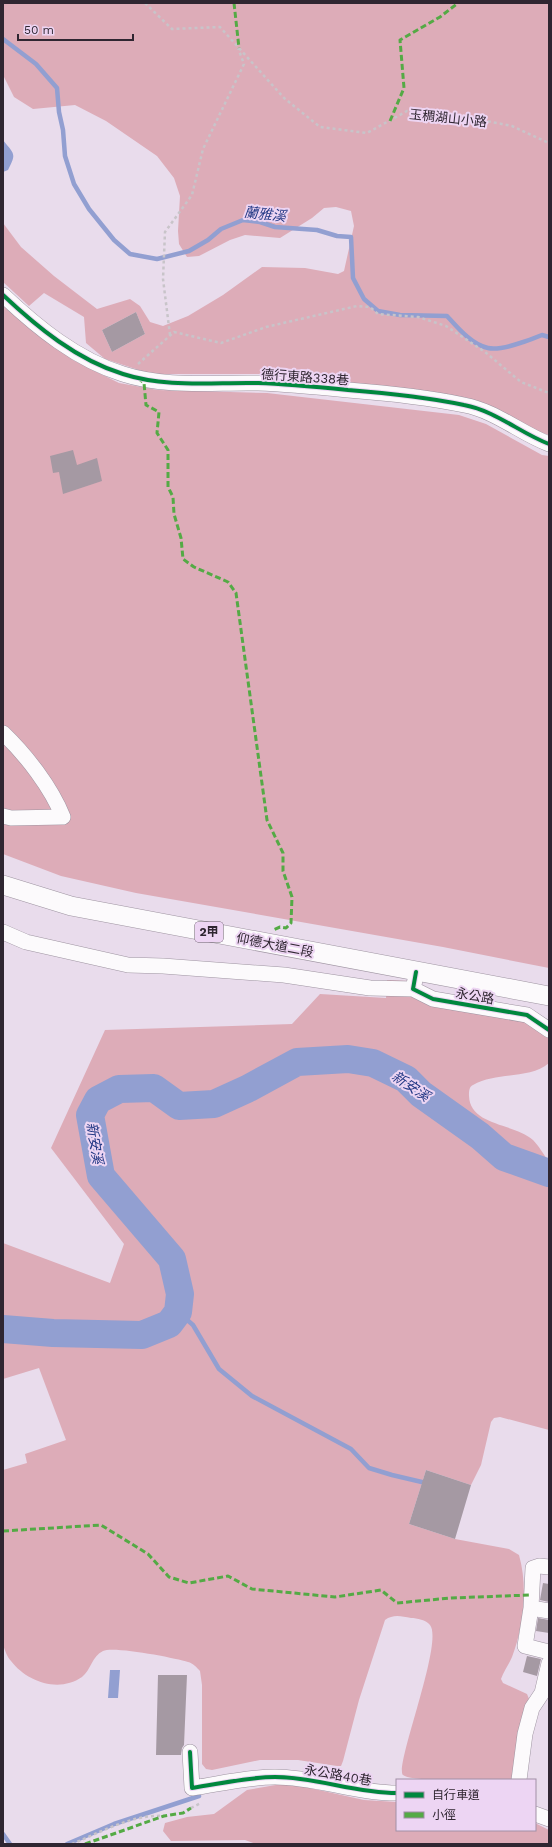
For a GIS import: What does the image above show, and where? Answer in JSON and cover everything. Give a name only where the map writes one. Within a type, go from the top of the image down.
[{"type":"main road","name":"仰德大道二段","points":[[3,885],[71,906],[414,981],[549,996]]},
{"type":"street","name":"德行東路338巷","points":[[3,295],[28,318],[64,345],[98,364],[122,374],[148,380],[196,384],[258,383],[386,393],[466,405],[495,415],[549,444]]},
{"type":"street","points":[[3,733],[22,752],[57,802],[63,817],[11,818],[3,816]]},
{"type":"street","points":[[3,932],[26,942],[128,965],[163,966],[284,975],[370,988],[414,981]]},
{"type":"street","name":"永公路","points":[[414,981],[433,999],[527,1015],[549,1030]]},
{"type":"street","points":[[549,1567],[538,1566],[533,1568],[531,1608],[525,1646],[549,1652]]},
{"type":"street","points":[[531,1608],[549,1611]]},
{"type":"street","points":[[519,1779],[525,1734],[532,1708],[542,1693],[549,1663]]},
{"type":"street","name":"永公路40巷","points":[[190,1752],[192,1788],[274,1777],[297,1779],[361,1791],[396,1793]]},
{"type":"street","points":[[536,1814],[549,1819]]},
{"type":"path","points":[[137,378],[134,374],[138,361],[174,332],[221,343],[266,327],[357,306],[370,307],[378,314],[418,317],[446,326],[485,352],[521,382],[549,393]]},
{"type":"path","points":[[72,1844],[114,1827],[150,1815],[164,1816]]},
{"type":"shaded area","points":[[3,3],[549,3],[549,435],[533,430],[468,398],[413,389],[268,374],[151,374],[105,359],[86,343],[84,317],[44,293],[29,306],[3,282],[3,223],[21,247],[54,276],[97,309],[130,299],[140,306],[150,322],[163,326],[188,316],[223,295],[262,267],[305,268],[338,274],[344,271],[354,226],[351,211],[336,207],[324,208],[312,218],[280,238],[245,235],[230,240],[199,256],[187,257],[179,244],[178,231],[180,196],[174,178],[157,156],[106,121],[75,105],[33,109],[14,97],[3,75]],"holes":[[[136,312],[145,334],[112,352],[102,330]]]},
{"type":"shaded area","points":[[3,306],[73,360],[119,383],[158,390],[267,393],[459,415],[486,424],[542,455],[549,456],[549,968],[443,947],[136,893],[61,876],[3,854]]},
{"type":"shaded area","points":[[387,980],[410,981],[412,993],[526,1019],[549,1039],[549,1063],[532,1072],[482,1081],[471,1087],[469,1096],[471,1106],[477,1113],[494,1123],[525,1134],[535,1142],[549,1162],[549,1430],[500,1417],[494,1418],[491,1422],[481,1465],[471,1485],[426,1470],[409,1524],[455,1539],[509,1549],[519,1555],[522,1567],[524,1593],[522,1619],[512,1657],[501,1679],[503,1683],[527,1694],[529,1699],[514,1779],[422,1779],[410,1778],[403,1775],[402,1767],[405,1751],[425,1678],[432,1636],[430,1625],[426,1622],[419,1619],[397,1616],[385,1620],[359,1700],[341,1766],[298,1760],[260,1760],[212,1770],[206,1769],[202,1764],[202,1685],[200,1671],[192,1663],[145,1653],[109,1650],[103,1651],[96,1656],[88,1671],[82,1677],[73,1682],[54,1685],[34,1680],[26,1675],[18,1668],[6,1653],[3,1645],[3,1470],[27,1463],[25,1454],[66,1440],[39,1368],[3,1379],[3,1243],[110,1283],[124,1244],[51,1148],[105,1030],[292,1024],[320,994],[386,998]]},
{"type":"shaded area","points":[[287,1783],[364,1800],[396,1802],[396,1831],[536,1831],[536,1824],[549,1830],[549,1844],[256,1844],[245,1840],[171,1841],[163,1831],[165,1823],[187,1817],[214,1814],[247,1790]]},
{"type":"water","points":[[3,140],[12,151],[13,160],[8,170],[3,172]]},
{"type":"water","points":[[110,1670],[120,1670],[118,1698],[108,1698]]},
{"type":"building","points":[[136,312],[145,334],[112,352],[102,330]]},
{"type":"building","points":[[73,450],[77,465],[97,458],[102,481],[63,494],[59,472],[53,473],[50,456]]},
{"type":"building","points":[[426,1470],[471,1485],[455,1539],[409,1524]]},
{"type":"building","points":[[543,1583],[549,1584],[549,1602],[540,1600]]},
{"type":"building","points":[[538,1618],[549,1620],[549,1633],[536,1631]]},
{"type":"building","points":[[527,1656],[541,1659],[537,1676],[523,1672]]},
{"type":"building","points":[[158,1675],[187,1675],[184,1745],[181,1755],[156,1755]]},
{"type":"waterway","name":"蘭雅溪","points":[[3,39],[36,64],[57,88],[65,156],[74,184],[89,209],[114,240],[130,254],[157,259],[189,251],[208,240],[221,229],[243,220],[260,222],[275,227],[317,230],[337,236],[351,237],[353,278],[364,299],[378,311],[400,315],[447,316],[471,340],[482,346],[494,349],[508,347],[542,335],[549,337]]},
{"type":"waterway","name":"新安溪","points":[[3,1329],[53,1333],[142,1335],[169,1324],[178,1312],[180,1294],[172,1259],[101,1176],[90,1115],[98,1100],[119,1089],[154,1088],[179,1106],[214,1104],[247,1089],[297,1062],[348,1059],[373,1063],[406,1079],[421,1094],[480,1136],[504,1157],[549,1173]]},
{"type":"waterway","points":[[178,1312],[193,1325],[219,1369],[252,1396],[351,1449],[369,1468],[426,1483]]},
{"type":"waterway","points":[[67,1844],[114,1824],[199,1796]]},
{"type":"waterway","points":[[3,1834],[10,1844]]},
{"type":"marked path","points":[[234,3],[239,48]]},
{"type":"marked path","points":[[390,121],[404,88],[400,40],[440,17],[458,3]]},
{"type":"marked path","points":[[138,378],[144,383],[146,405],[159,412],[157,433],[168,450],[168,487],[173,497],[174,514],[181,538],[183,559],[194,567],[228,582],[236,593],[267,820],[283,853],[283,871],[292,897],[291,923],[286,928],[280,927],[273,930]]},
{"type":"marked path","points":[[3,1531],[101,1525],[148,1554],[169,1577],[189,1583],[228,1576],[252,1589],[335,1597],[381,1590],[397,1603],[451,1598],[530,1595]]},
{"type":"marked path","points":[[85,1844],[164,1816],[183,1813],[191,1808]]},
{"type":"cycle path","points":[[3,295],[58,341],[90,360],[123,374],[173,383],[280,384],[392,394],[435,400],[464,405],[487,412],[549,444]]},
{"type":"cycle path","points":[[416,972],[413,989],[433,999],[527,1015],[549,1030]]},
{"type":"cycle path","points":[[190,1752],[192,1788],[244,1779],[275,1777],[396,1793]]}]
